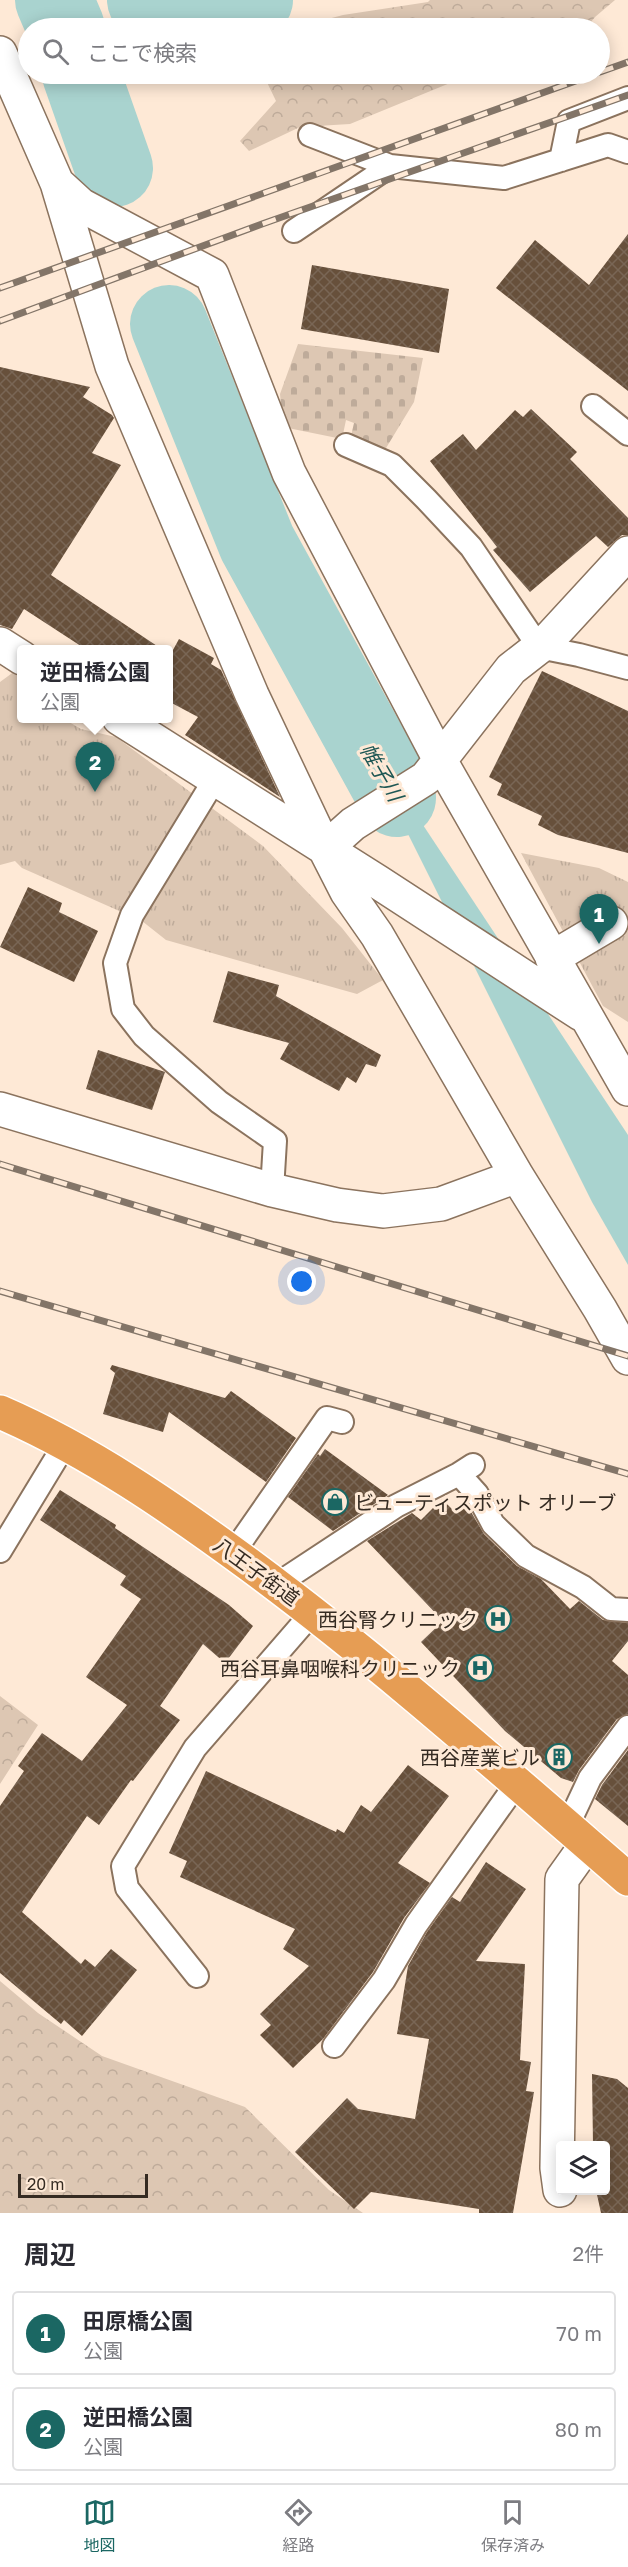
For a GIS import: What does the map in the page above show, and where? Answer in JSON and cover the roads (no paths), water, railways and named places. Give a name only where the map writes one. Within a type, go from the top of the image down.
[{"type":"highway","name":"八王子街道","points":[[0,1412],[64,1444],[152,1495],[313,1612],[628,1879]]},
{"type":"street","points":[[3,66],[57,183],[112,366],[252,695],[325,849],[347,892],[376,935],[517,1176],[628,1358]]},
{"type":"street","points":[[57,183],[81,205],[212,275],[289,473],[434,770],[552,958],[574,1009],[628,1089]]},
{"type":"street","points":[[325,849],[352,824],[434,770],[511,669],[539,647],[628,553]]},
{"type":"street","points":[[0,644],[17,655]]},
{"type":"street","points":[[127,723],[628,1044]]},
{"type":"street","points":[[552,958],[611,923]]},
{"type":"street","points":[[0,1110],[272,1190],[337,1205],[383,1211],[441,1204],[517,1176]]},
{"type":"street","points":[[557,2141],[561,1890],[562,1879],[577,1835]]},
{"type":"street","points":[[562,2195],[564,2213]]},
{"type":"lane","points":[[561,160],[569,121],[628,98]]},
{"type":"lane","points":[[310,135],[390,166],[504,178],[608,145],[628,152]]},
{"type":"lane","points":[[294,231],[390,166]]},
{"type":"lane","points":[[593,406],[628,434]]},
{"type":"lane","points":[[346,445],[392,465],[426,499],[471,547],[539,647],[579,654],[628,668]]},
{"type":"lane","points":[[215,778],[132,915],[115,963],[123,1009],[144,1036],[219,1102],[275,1141],[272,1190]]},
{"type":"lane","points":[[233,1553],[327,1418],[342,1422]]},
{"type":"lane","points":[[0,1551],[64,1444]]},
{"type":"lane","points":[[276,1585],[396,1506],[466,1469],[493,1524],[526,1556],[583,1587],[612,1609],[628,1610]]},
{"type":"lane","points":[[197,1976],[127,1888],[123,1866],[195,1748],[313,1612]]},
{"type":"lane","points":[[577,1835],[590,1778],[628,1727]]},
{"type":"lane","points":[[333,2046],[384,1980],[416,1925],[517,1783]]},
{"type":"water","points":[[343,704],[628,1135],[628,1265],[592,1202]]},
{"type":"waterway","name":"帷子川","points":[[54,0],[62,18]]},
{"type":"waterway","points":[[146,0],[175,10],[213,16],[239,8],[254,0]]},
{"type":"waterway","name":"帷子川","points":[[85,84],[114,168]]},
{"type":"waterway","name":"帷子川","points":[[169,324],[257,543],[397,798]]},
{"type":"railway","points":[[610,68],[628,62]]},
{"type":"railway","points":[[0,288],[567,84]]},
{"type":"railway","points":[[0,321],[262,224],[628,95]]},
{"type":"railway","points":[[0,1164],[628,1356]]},
{"type":"railway","points":[[0,1291],[628,1474]]},
{"type":"place","name":"逆田橋公園","points":[[95,792]]},
{"type":"place","name":"田原橋公園","points":[[599,944]]},
{"type":"place","name":"ビューティスポット オリーブ","points":[[335,1502]]},
{"type":"place","name":"西谷腎クリニック","points":[[498,1619]]},
{"type":"place","name":"西谷耳鼻咽喉科クリニック","points":[[480,1668]]},
{"type":"place","name":"西谷産業ビル","points":[[559,1757]]}]
